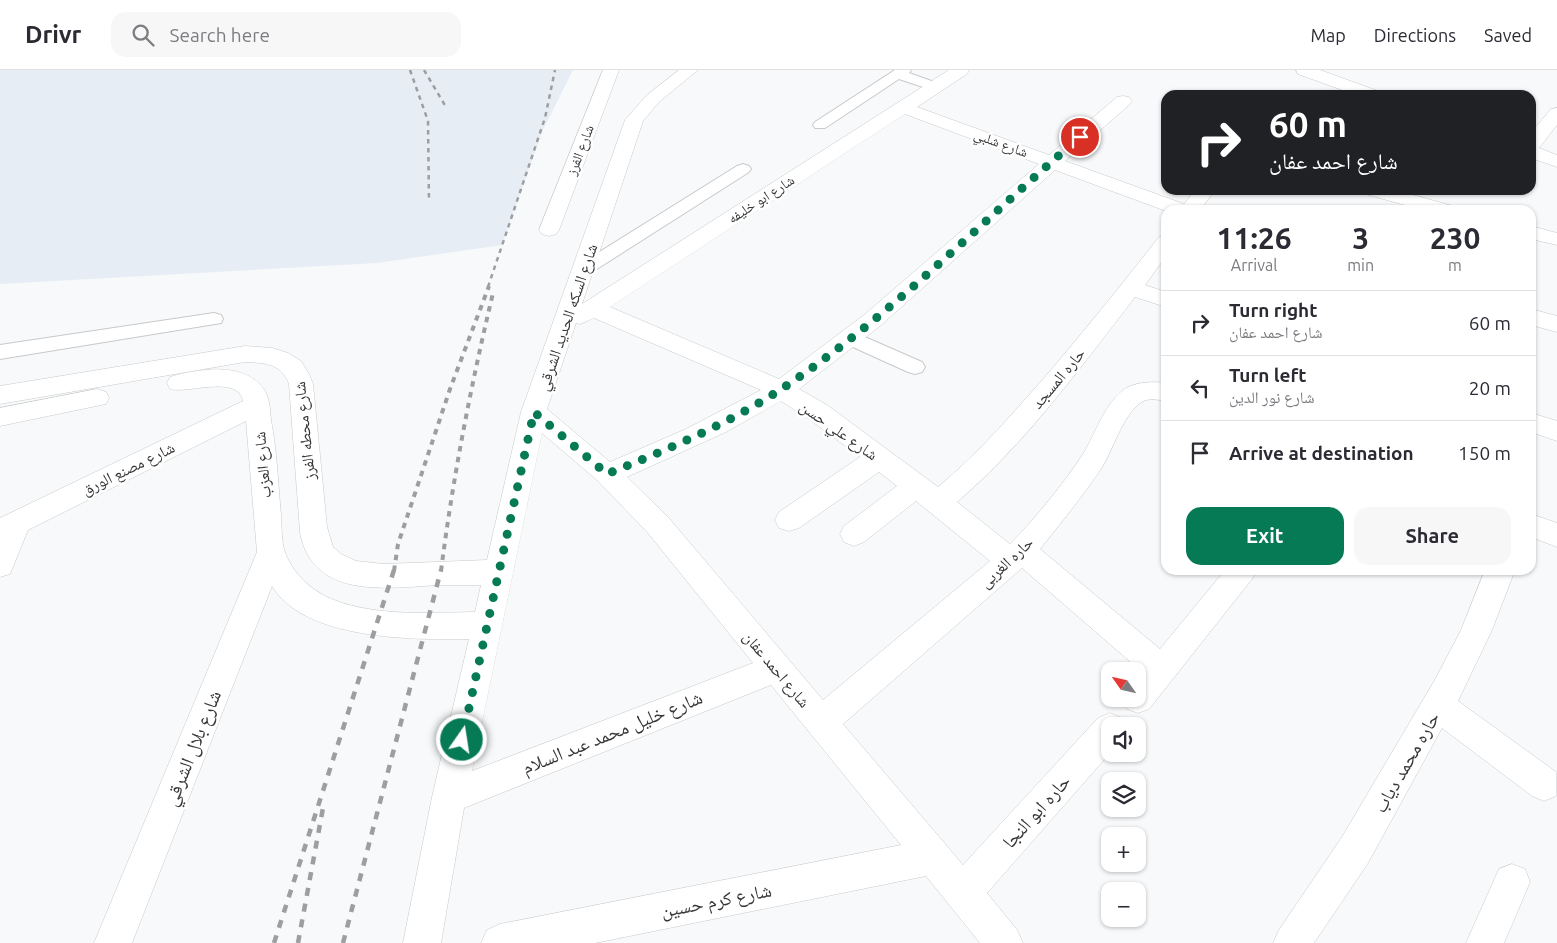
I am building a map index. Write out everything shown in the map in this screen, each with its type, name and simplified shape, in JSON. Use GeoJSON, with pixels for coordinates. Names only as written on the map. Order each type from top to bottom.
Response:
{"type":"FeatureCollection","features":[{"type":"Feature","properties":{"kind":"street","name":"شارع الفرز"},"geometry":{"type":"LineString","coordinates":[[549,230],[611,70]]}},
{"type":"Feature","properties":{"kind":"street","name":"شارع السكه الحديد الشرقي"},"geometry":{"type":"LineString","coordinates":[[422,943],[449,797],[534,412],[634,120],[657,93],[690,70]]}},
{"type":"Feature","properties":{"kind":"street","name":"شارع ابو خليفه"},"geometry":{"type":"LineString","coordinates":[[562,328],[961,70]]}},
{"type":"Feature","properties":{"kind":"street"},"geometry":{"type":"LineString","coordinates":[[1304,70],[1327,73],[1348,90]]}},
{"type":"Feature","properties":{"kind":"street"},"geometry":{"type":"LineString","coordinates":[[607,474],[700,434],[742,413],[780,390],[851,338],[901,296],[1123,100]]}},
{"type":"Feature","properties":{"kind":"street","name":"شارع شلبي"},"geometry":{"type":"LineString","coordinates":[[904,108],[1168,205]]}},
{"type":"Feature","properties":{"kind":"street"},"geometry":{"type":"LineString","coordinates":[[1536,140],[1557,113]]}},
{"type":"Feature","properties":{"kind":"street"},"geometry":{"type":"LineString","coordinates":[[1536,154],[1557,161]]}},
{"type":"Feature","properties":{"kind":"street"},"geometry":{"type":"LineString","coordinates":[[1194,205],[1202,195]]}},
{"type":"Feature","properties":{"kind":"street"},"geometry":{"type":"LineString","coordinates":[[1390,195],[1428,205]]}},
{"type":"Feature","properties":{"kind":"street"},"geometry":{"type":"LineString","coordinates":[[1536,233],[1557,239]]}},
{"type":"Feature","properties":{"kind":"street","name":"حاره المسجد"},"geometry":{"type":"LineString","coordinates":[[938,502],[965,481],[997,448],[1132,288],[1161,249]]}},
{"type":"Feature","properties":{"kind":"street"},"geometry":{"type":"LineString","coordinates":[[1132,288],[1161,298]]}},
{"type":"Feature","properties":{"kind":"street","name":"شارع علي حسن"},"geometry":{"type":"LineString","coordinates":[[592,308],[658,338],[756,377],[818,412],[916,486],[1016,556],[1162,670]]}},
{"type":"Feature","properties":{"kind":"street"},"geometry":{"type":"LineString","coordinates":[[1536,318],[1557,324]]}},
{"type":"Feature","properties":{"kind":"street","name":"شارع محطه الفرز"},"geometry":{"type":"LineString","coordinates":[[0,395],[245,354],[267,354],[284,360],[297,370],[301,384],[313,526],[315,540],[320,553],[331,562],[350,572],[362,574],[498,572]]}},
{"type":"Feature","properties":{"kind":"street","name":"شارع العزب"},"geometry":{"type":"LineString","coordinates":[[0,417],[206,379],[237,379],[248,386],[254,394],[257,405],[271,552],[281,579],[298,596],[335,615],[400,625],[487,625]]}},
{"type":"Feature","properties":{"kind":"street","name":"حاره الغربى"},"geometry":{"type":"LineString","coordinates":[[821,722],[1016,556],[1072,490],[1092,460],[1119,410],[1132,396],[1152,390],[1161,391]]}},
{"type":"Feature","properties":{"kind":"street","name":"شارع مصنع الورق"},"geometry":{"type":"LineString","coordinates":[[9,527],[257,405]]}},
{"type":"Feature","properties":{"kind":"street","name":"شارع احمد عفان"},"geometry":{"type":"LineString","coordinates":[[534,412],[607,474],[658,525],[1004,943]]}},
{"type":"Feature","properties":{"kind":"street"},"geometry":{"type":"LineString","coordinates":[[1536,424],[1557,431]]}},
{"type":"Feature","properties":{"kind":"street"},"geometry":{"type":"LineString","coordinates":[[789,520],[879,458]]}},
{"type":"Feature","properties":{"kind":"street"},"geometry":{"type":"LineString","coordinates":[[854,534],[916,486]]}},
{"type":"Feature","properties":{"kind":"street"},"geometry":{"type":"LineString","coordinates":[[0,565],[9,527]]}},
{"type":"Feature","properties":{"kind":"street"},"geometry":{"type":"LineString","coordinates":[[1536,527],[1557,535]]}},
{"type":"Feature","properties":{"kind":"street","name":"شارع بلال الشرقي"},"geometry":{"type":"LineString","coordinates":[[112,943],[271,552]]}},
{"type":"Feature","properties":{"kind":"street","name":"حاره ابو النجا"},"geometry":{"type":"LineString","coordinates":[[1146,688],[1238,575]]}},
{"type":"Feature","properties":{"kind":"street","name":"حاره محمد دياب"},"geometry":{"type":"LineString","coordinates":[[1292,943],[1355,850],[1426,725],[1439,706],[1487,606],[1498,575]]}},
{"type":"Feature","properties":{"kind":"street","name":"شارع خليل محمد عبد السلام"},"geometry":{"type":"LineString","coordinates":[[449,797],[776,668]]}},
{"type":"Feature","properties":{"kind":"street"},"geometry":{"type":"LineString","coordinates":[[1439,706],[1544,784]]}},
{"type":"Feature","properties":{"kind":"street","name":"حاره ابو النجا"},"geometry":{"type":"LineString","coordinates":[[962,893],[1101,739]]}},
{"type":"Feature","properties":{"kind":"street","name":"شارع كرم حسين"},"geometry":{"type":"LineString","coordinates":[[500,943],[932,857]]}},
{"type":"Feature","properties":{"kind":"street"},"geometry":{"type":"LineString","coordinates":[[1485,943],[1512,882]]}},
{"type":"Feature","properties":{"kind":"lane"},"geometry":{"type":"LineString","coordinates":[[820,124],[901,72],[935,88]]}},
{"type":"Feature","properties":{"kind":"lane"},"geometry":{"type":"LineString","coordinates":[[583,270],[743,169]]}},
{"type":"Feature","properties":{"kind":"lane"},"geometry":{"type":"LineString","coordinates":[[0,352],[214,319]]}},
{"type":"Feature","properties":{"kind":"lane"},"geometry":{"type":"LineString","coordinates":[[851,338],[915,367]]}},
{"type":"Feature","properties":{"kind":"shaded area"},"geometry":{"type":"Polygon","coordinates":[[[0,70],[573,70],[542,132],[502,245],[377,263],[0,284],[0,70]]]}},
{"type":"Feature","properties":{"kind":"railway"},"geometry":{"type":"LineString","coordinates":[[410,70],[428,121],[429,202]]}},
{"type":"Feature","properties":{"kind":"railway"},"geometry":{"type":"LineString","coordinates":[[424,70],[446,107]]}},
{"type":"Feature","properties":{"kind":"railway"},"geometry":{"type":"LineString","coordinates":[[488,287],[545,118],[555,70]]}},
{"type":"Feature","properties":{"kind":"railway"},"geometry":{"type":"LineString","coordinates":[[394,571],[398,544],[450,389],[489,286]]}},
{"type":"Feature","properties":{"kind":"railway"},"geometry":{"type":"LineString","coordinates":[[441,571],[463,431],[493,293]]}},
{"type":"Feature","properties":{"kind":"railway"},"geometry":{"type":"LineString","coordinates":[[274,943],[394,570]]}},
{"type":"Feature","properties":{"kind":"railway"},"geometry":{"type":"LineString","coordinates":[[343,943],[441,570]]}},
{"type":"Feature","properties":{"kind":"railway"},"geometry":{"type":"LineString","coordinates":[[298,943],[323,808]]}},
{"type":"Feature","properties":{"kind":"route"},"geometry":{"type":"LineString","coordinates":[[462,740],[534,412],[607,474],[654,455],[742,413],[780,390],[851,338],[1080,137]]}}]}
